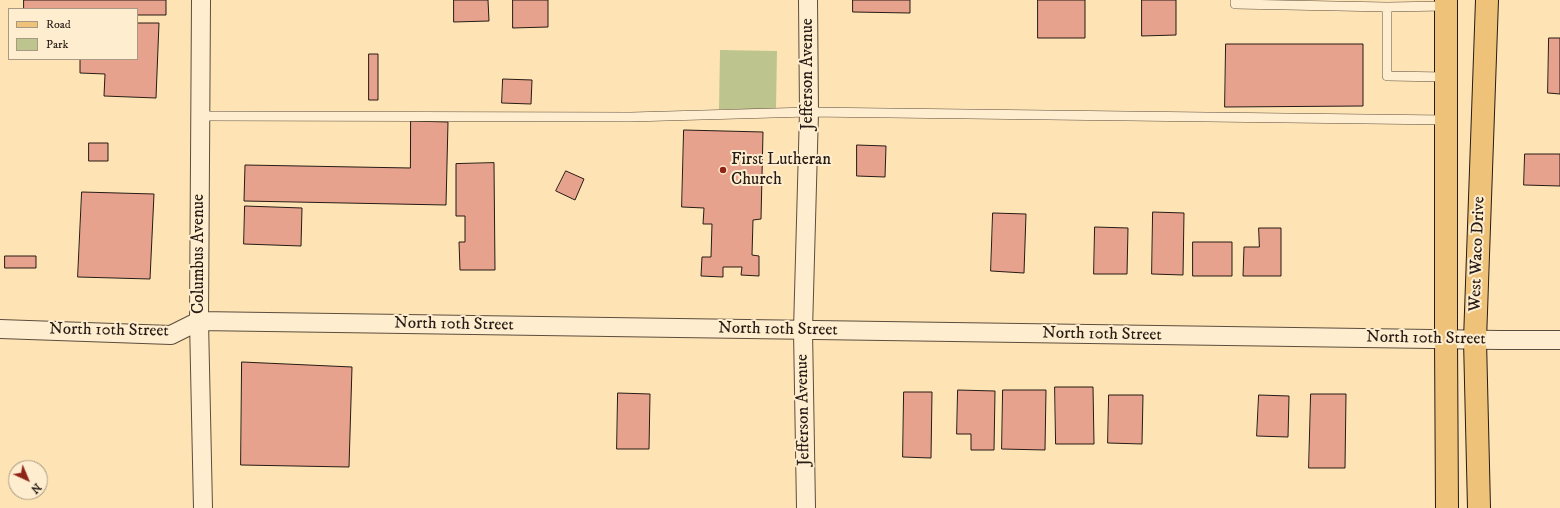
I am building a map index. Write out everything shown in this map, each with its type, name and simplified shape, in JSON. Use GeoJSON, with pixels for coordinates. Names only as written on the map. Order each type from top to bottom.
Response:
{"type":"FeatureCollection","features":[{"type":"Feature","properties":{"kind":"main road","name":"West Waco Drive"},"geometry":{"type":"LineString","coordinates":[[1479,508],[1475,340],[1487,0]]}},
{"type":"Feature","properties":{"kind":"main road","name":"West Waco Drive"},"geometry":{"type":"LineString","coordinates":[[1446,3],[1447,508]]}},
{"type":"Feature","properties":{"kind":"street","name":"Columbus Avenue"},"geometry":{"type":"LineString","coordinates":[[201,0],[199,321],[203,508]]}},
{"type":"Feature","properties":{"kind":"street","name":"Jefferson Avenue"},"geometry":{"type":"LineString","coordinates":[[806,508],[803,330],[808,112],[808,0]]}},
{"type":"Feature","properties":{"kind":"street","name":"North 10th Street"},"geometry":{"type":"LineString","coordinates":[[0,329],[171,335],[199,321],[1446,340],[1560,340]]}},
{"type":"Feature","properties":{"kind":"lane"},"geometry":{"type":"LineString","coordinates":[[1235,0],[1235,4],[1321,2],[1387,7],[1446,3]]}},
{"type":"Feature","properties":{"kind":"lane"},"geometry":{"type":"LineString","coordinates":[[1387,7],[1387,76],[1446,77]]}},
{"type":"Feature","properties":{"kind":"lane"},"geometry":{"type":"LineString","coordinates":[[200,116],[631,118],[808,112],[1446,120]]}},
{"type":"Feature","properties":{"kind":"green space"},"geometry":{"type":"Polygon","coordinates":[[[720,50],[777,51],[776,109],[719,109],[720,50]]]}},
{"type":"Feature","properties":{"kind":"building"},"geometry":{"type":"Polygon","coordinates":[[[24,0],[166,0],[166,15],[138,15],[138,8],[24,8],[24,0]]]}},
{"type":"Feature","properties":{"kind":"building"},"geometry":{"type":"Polygon","coordinates":[[[454,0],[488,0],[489,21],[454,22],[454,0]]]}},
{"type":"Feature","properties":{"kind":"building"},"geometry":{"type":"Polygon","coordinates":[[[513,0],[548,0],[548,27],[513,28],[513,0]]]}},
{"type":"Feature","properties":{"kind":"building"},"geometry":{"type":"Polygon","coordinates":[[[853,0],[910,0],[910,13],[853,12],[853,0]]]}},
{"type":"Feature","properties":{"kind":"building"},"geometry":{"type":"Polygon","coordinates":[[[1038,0],[1085,0],[1085,38],[1038,38],[1038,0]]]}},
{"type":"Feature","properties":{"kind":"building"},"geometry":{"type":"Polygon","coordinates":[[[1142,0],[1176,0],[1176,35],[1142,36],[1142,0]]]}},
{"type":"Feature","properties":{"kind":"building"},"geometry":{"type":"Polygon","coordinates":[[[138,23],[159,23],[156,98],[104,96],[105,74],[80,73],[80,60],[138,60],[138,23]]]}},
{"type":"Feature","properties":{"kind":"building"},"geometry":{"type":"Polygon","coordinates":[[[1549,38],[1560,38],[1560,94],[1548,93],[1549,38]]]}},
{"type":"Feature","properties":{"kind":"building"},"geometry":{"type":"Polygon","coordinates":[[[1226,44],[1363,44],[1363,106],[1225,107],[1226,44]]]}},
{"type":"Feature","properties":{"kind":"building"},"geometry":{"type":"Polygon","coordinates":[[[369,54],[378,54],[378,100],[369,100],[369,54]]]}},
{"type":"Feature","properties":{"kind":"building"},"geometry":{"type":"Polygon","coordinates":[[[503,79],[532,80],[531,104],[502,103],[503,79]]]}},
{"type":"Feature","properties":{"kind":"building"},"geometry":{"type":"Polygon","coordinates":[[[411,121],[448,122],[446,205],[244,201],[245,165],[410,168],[411,121]]]}},
{"type":"Feature","properties":{"kind":"building","name":"First Lutheran Church"},"geometry":{"type":"Polygon","coordinates":[[[684,130],[763,132],[761,219],[753,220],[752,255],[759,256],[759,276],[741,275],[742,267],[723,267],[723,277],[701,276],[702,257],[711,257],[712,224],[703,224],[704,208],[682,207],[684,130]]]}},
{"type":"Feature","properties":{"kind":"building"},"geometry":{"type":"Polygon","coordinates":[[[89,143],[108,143],[108,161],[89,161],[89,143]]]}},
{"type":"Feature","properties":{"kind":"building"},"geometry":{"type":"Polygon","coordinates":[[[857,145],[886,146],[885,177],[857,176],[857,145]]]}},
{"type":"Feature","properties":{"kind":"building"},"geometry":{"type":"Polygon","coordinates":[[[1525,154],[1560,154],[1560,186],[1524,185],[1525,154]]]}},
{"type":"Feature","properties":{"kind":"building"},"geometry":{"type":"Polygon","coordinates":[[[494,163],[495,270],[460,270],[459,242],[465,242],[465,216],[456,216],[456,164],[494,163]]]}},
{"type":"Feature","properties":{"kind":"building"},"geometry":{"type":"Polygon","coordinates":[[[566,171],[584,179],[575,200],[556,191],[566,171]]]}},
{"type":"Feature","properties":{"kind":"building"},"geometry":{"type":"Polygon","coordinates":[[[82,192],[154,194],[150,279],[78,277],[82,192]]]}},
{"type":"Feature","properties":{"kind":"building"},"geometry":{"type":"Polygon","coordinates":[[[245,206],[302,208],[301,246],[244,244],[245,206]]]}},
{"type":"Feature","properties":{"kind":"building"},"geometry":{"type":"Polygon","coordinates":[[[1153,212],[1184,213],[1183,275],[1152,274],[1153,212]]]}},
{"type":"Feature","properties":{"kind":"building"},"geometry":{"type":"Polygon","coordinates":[[[993,213],[1026,214],[1024,273],[991,271],[993,213]]]}},
{"type":"Feature","properties":{"kind":"building"},"geometry":{"type":"Polygon","coordinates":[[[1095,227],[1128,228],[1127,274],[1094,274],[1095,227]]]}},
{"type":"Feature","properties":{"kind":"building"},"geometry":{"type":"Polygon","coordinates":[[[1259,228],[1281,228],[1281,276],[1243,276],[1244,247],[1259,247],[1259,228]]]}},
{"type":"Feature","properties":{"kind":"building"},"geometry":{"type":"Polygon","coordinates":[[[1193,242],[1232,242],[1232,276],[1193,276],[1193,242]]]}},
{"type":"Feature","properties":{"kind":"building"},"geometry":{"type":"Polygon","coordinates":[[[5,256],[36,256],[36,268],[5,268],[5,256]]]}},
{"type":"Feature","properties":{"kind":"building"},"geometry":{"type":"Polygon","coordinates":[[[242,362],[352,367],[349,467],[241,465],[242,362]]]}},
{"type":"Feature","properties":{"kind":"building"},"geometry":{"type":"Polygon","coordinates":[[[1055,387],[1093,387],[1094,444],[1056,444],[1055,387]]]}},
{"type":"Feature","properties":{"kind":"building"},"geometry":{"type":"Polygon","coordinates":[[[958,390],[995,391],[994,450],[971,450],[971,434],[957,434],[958,390]]]}},
{"type":"Feature","properties":{"kind":"building"},"geometry":{"type":"Polygon","coordinates":[[[1003,390],[1046,390],[1045,450],[1002,449],[1003,390]]]}},
{"type":"Feature","properties":{"kind":"building"},"geometry":{"type":"Polygon","coordinates":[[[904,392],[932,392],[931,458],[903,457],[904,392]]]}},
{"type":"Feature","properties":{"kind":"building"},"geometry":{"type":"Polygon","coordinates":[[[618,393],[650,394],[649,449],[617,449],[618,393]]]}},
{"type":"Feature","properties":{"kind":"building"},"geometry":{"type":"Polygon","coordinates":[[[1311,394],[1346,394],[1345,468],[1309,468],[1311,394]]]}},
{"type":"Feature","properties":{"kind":"building"},"geometry":{"type":"Polygon","coordinates":[[[1109,395],[1143,395],[1142,444],[1108,443],[1109,395]]]}},
{"type":"Feature","properties":{"kind":"building"},"geometry":{"type":"Polygon","coordinates":[[[1259,395],[1289,396],[1288,437],[1257,436],[1259,395]]]}},
{"type":"Feature","properties":{"kind":"place","name":"First Lutheran Church"},"geometry":{"type":"Point","coordinates":[723,170]}}]}
